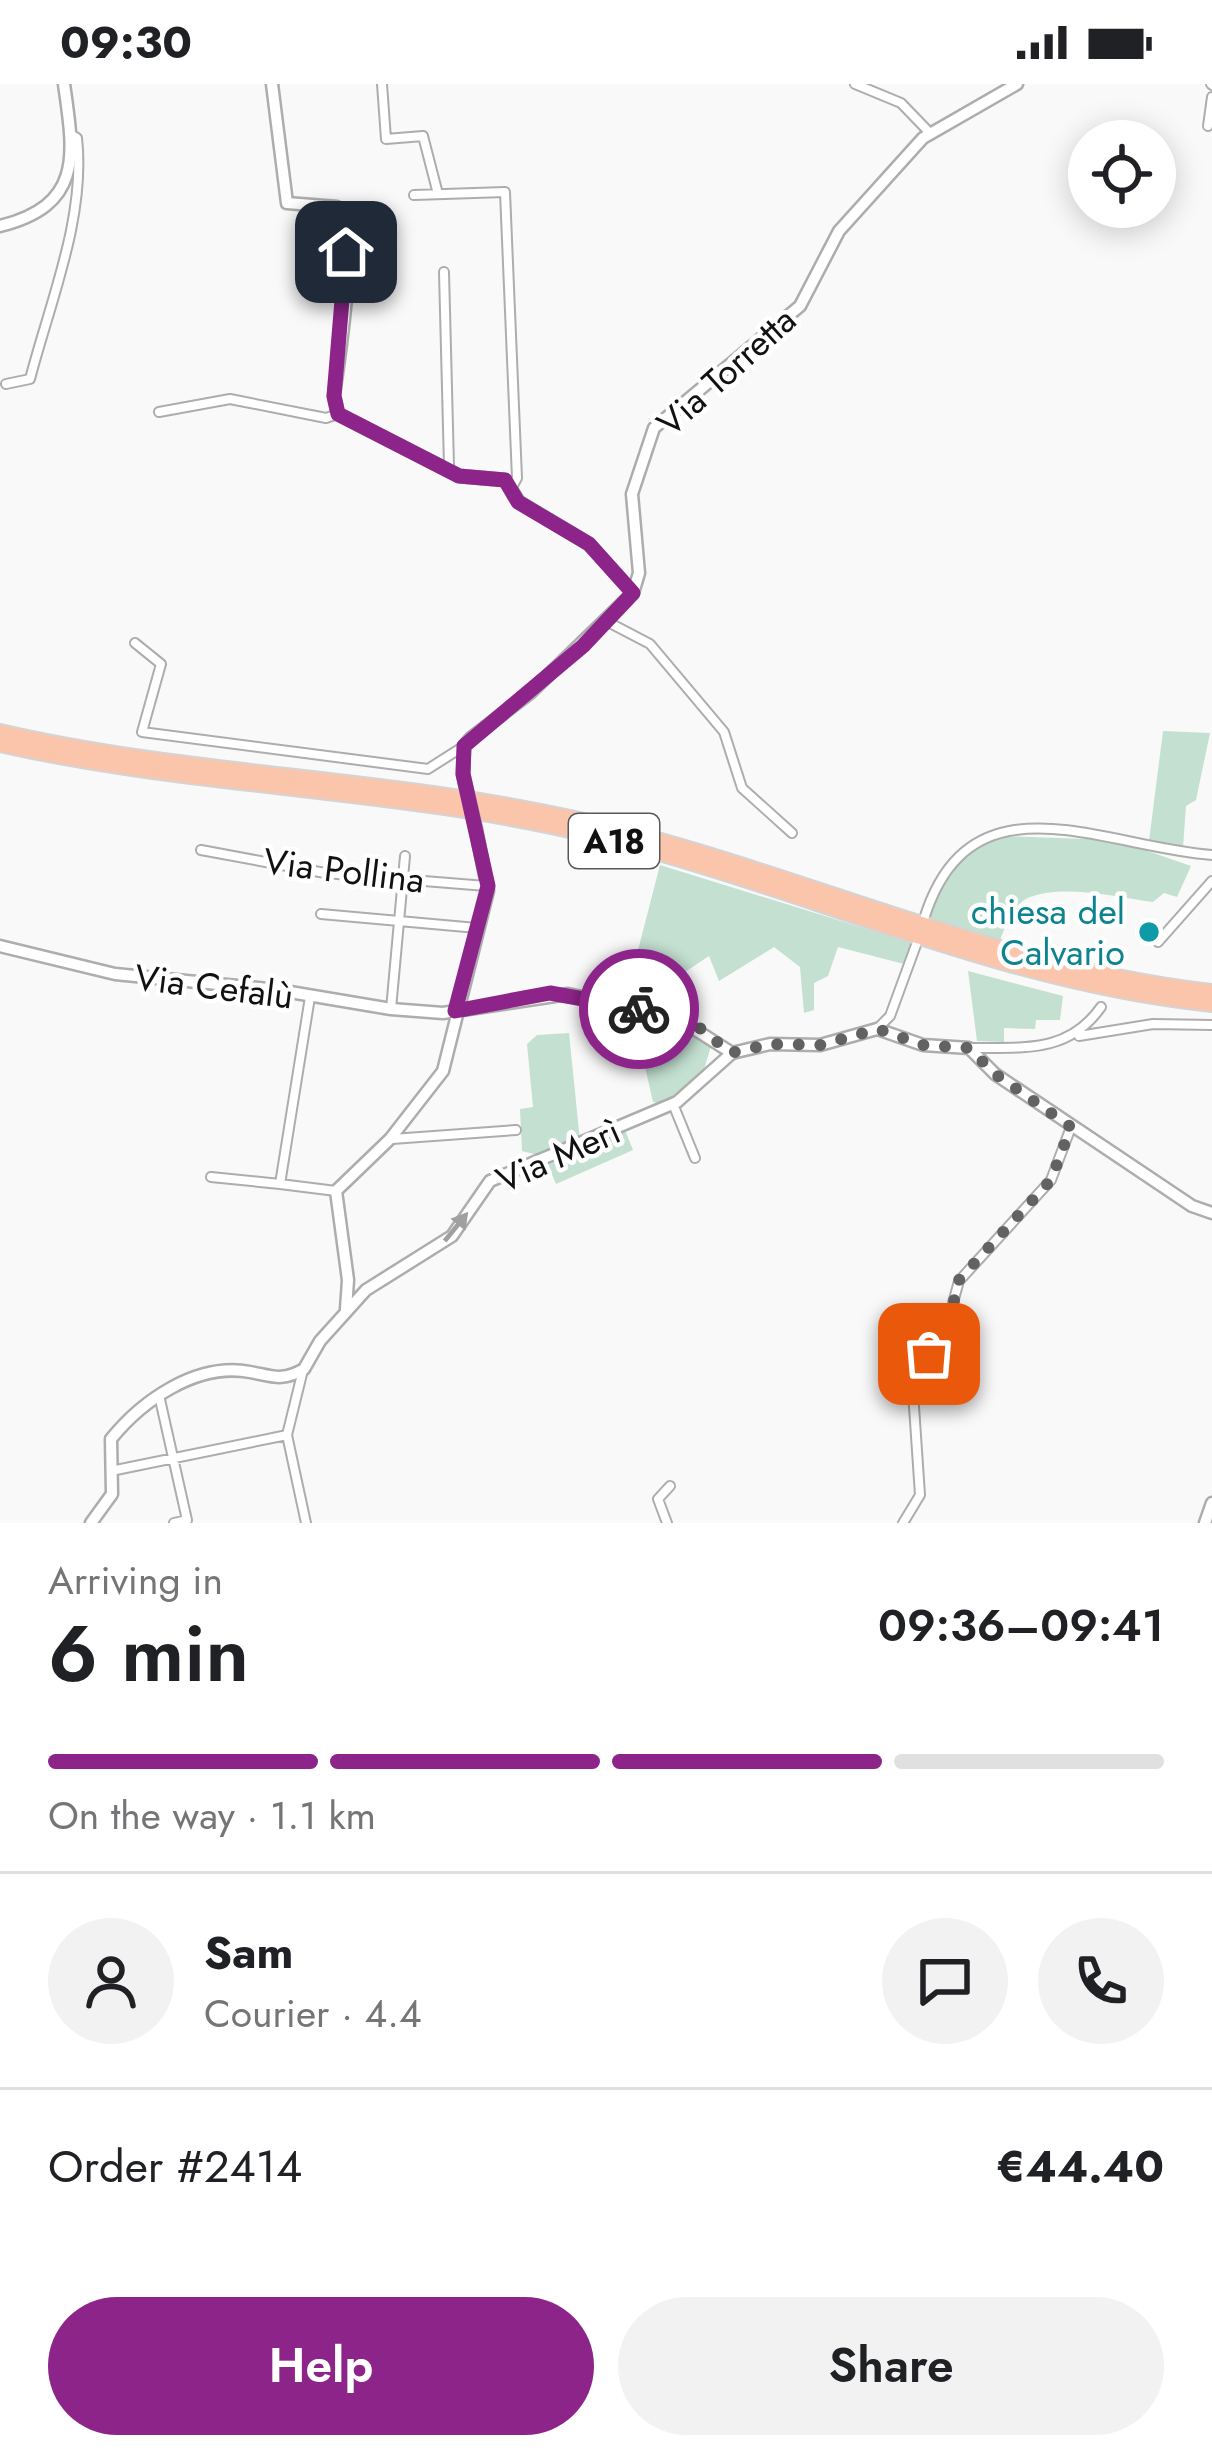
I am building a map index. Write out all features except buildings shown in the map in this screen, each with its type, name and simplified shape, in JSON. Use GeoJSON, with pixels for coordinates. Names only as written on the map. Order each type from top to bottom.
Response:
{"type":"FeatureCollection","features":[{"type":"Feature","properties":{"kind":"highway","name":"A18"},"geometry":{"type":"LineString","coordinates":[[0,732],[87,749],[534,810],[676,846],[1014,956],[1212,992]]}},
{"type":"Feature","properties":{"kind":"highway","name":"A18"},"geometry":{"type":"LineString","coordinates":[[0,744],[104,764],[532,822],[654,851],[1012,968],[1100,988],[1212,1004]]}},
{"type":"Feature","properties":{"kind":"street"},"geometry":{"type":"LineString","coordinates":[[6,384],[30,379],[74,212],[79,160],[64,84]]}},
{"type":"Feature","properties":{"kind":"street"},"geometry":{"type":"LineString","coordinates":[[272,84],[287,203],[337,207],[343,218],[346,252],[334,396],[338,414]]}},
{"type":"Feature","properties":{"kind":"street"},"geometry":{"type":"LineString","coordinates":[[382,84],[386,139],[423,136],[438,194]]}},
{"type":"Feature","properties":{"kind":"street"},"geometry":{"type":"LineString","coordinates":[[855,84],[901,103],[929,132]]}},
{"type":"Feature","properties":{"kind":"street","name":"Via Torretta"},"geometry":{"type":"LineString","coordinates":[[633,593],[639,573],[632,494],[654,428],[800,306],[839,231],[929,132],[1017,84]]}},
{"type":"Feature","properties":{"kind":"street"},"geometry":{"type":"LineString","coordinates":[[1208,126],[1212,98]]}},
{"type":"Feature","properties":{"kind":"street"},"geometry":{"type":"LineString","coordinates":[[0,226],[29,218],[54,198],[70,172],[71,134]]}},
{"type":"Feature","properties":{"kind":"street"},"geometry":{"type":"LineString","coordinates":[[415,195],[505,192],[517,478],[512,488]]}},
{"type":"Feature","properties":{"kind":"street"},"geometry":{"type":"LineString","coordinates":[[444,272],[449,466]]}},
{"type":"Feature","properties":{"kind":"street"},"geometry":{"type":"LineString","coordinates":[[135,644],[160,664],[142,731],[428,769],[464,746],[633,593],[589,544],[518,502],[505,480],[459,476],[449,466],[402,450],[338,414],[326,418],[230,399],[159,412]]}},
{"type":"Feature","properties":{"kind":"street"},"geometry":{"type":"LineString","coordinates":[[606,622],[650,644],[724,732],[742,788],[792,833]]}},
{"type":"Feature","properties":{"kind":"street"},"geometry":{"type":"LineString","coordinates":[[336,1191],[391,1139],[443,1071],[488,886],[463,774],[464,746]]}},
{"type":"Feature","properties":{"kind":"street"},"geometry":{"type":"LineString","coordinates":[[924,920],[940,876],[954,856],[998,834],[1082,832],[1212,855]]}},
{"type":"Feature","properties":{"kind":"street","name":"Via Pollina"},"geometry":{"type":"LineString","coordinates":[[201,850],[325,873],[488,886]]}},
{"type":"Feature","properties":{"kind":"street"},"geometry":{"type":"LineString","coordinates":[[392,1010],[405,856]]}},
{"type":"Feature","properties":{"kind":"street"},"geometry":{"type":"LineString","coordinates":[[1158,942],[1212,881]]}},
{"type":"Feature","properties":{"kind":"street"},"geometry":{"type":"LineString","coordinates":[[321,914],[477,928]]}},
{"type":"Feature","properties":{"kind":"street"},"geometry":{"type":"LineString","coordinates":[[878,1029],[890,1016],[916,945]]}},
{"type":"Feature","properties":{"kind":"street","name":"Via Cefalù"},"geometry":{"type":"LineString","coordinates":[[0,946],[116,974],[392,1010],[455,1011],[568,994],[677,1018],[696,1025],[722,1048]]}},
{"type":"Feature","properties":{"kind":"street"},"geometry":{"type":"LineString","coordinates":[[280,1184],[310,998]]}},
{"type":"Feature","properties":{"kind":"street"},"geometry":{"type":"LineString","coordinates":[[1078,1036],[1101,1007]]}},
{"type":"Feature","properties":{"kind":"street"},"geometry":{"type":"LineString","coordinates":[[890,1016],[892,1033]]}},
{"type":"Feature","properties":{"kind":"street"},"geometry":{"type":"LineString","coordinates":[[705,1077],[722,1048],[820,1045],[878,1029],[923,1045],[969,1048],[1025,1047],[1153,1024],[1212,1025]]}},
{"type":"Feature","properties":{"kind":"street","name":"Via Merì"},"geometry":{"type":"LineString","coordinates":[[304,1369],[366,1291],[452,1236],[490,1181],[673,1104],[705,1077],[722,1048]]}},
{"type":"Feature","properties":{"kind":"street"},"geometry":{"type":"LineString","coordinates":[[969,1048],[995,1074],[1071,1127],[1192,1206],[1212,1214]]}},
{"type":"Feature","properties":{"kind":"street"},"geometry":{"type":"LineString","coordinates":[[673,1104],[695,1158]]}},
{"type":"Feature","properties":{"kind":"street"},"geometry":{"type":"LineString","coordinates":[[903,1523],[920,1495],[912,1377],[946,1328],[958,1281],[1051,1180],[1071,1127]]}},
{"type":"Feature","properties":{"kind":"street"},"geometry":{"type":"LineString","coordinates":[[391,1139],[516,1130]]}},
{"type":"Feature","properties":{"kind":"street"},"geometry":{"type":"LineString","coordinates":[[211,1177],[336,1191]]}},
{"type":"Feature","properties":{"kind":"street"},"geometry":{"type":"LineString","coordinates":[[336,1191],[348,1280],[344,1316]]}},
{"type":"Feature","properties":{"kind":"street"},"geometry":{"type":"LineString","coordinates":[[348,1280],[352,1288],[366,1291]]}},
{"type":"Feature","properties":{"kind":"street"},"geometry":{"type":"LineString","coordinates":[[91,1523],[112,1494],[111,1439],[159,1393],[235,1372],[272,1379],[304,1369]]}},
{"type":"Feature","properties":{"kind":"street"},"geometry":{"type":"LineString","coordinates":[[304,1369],[288,1415],[287,1435],[305,1523]]}},
{"type":"Feature","properties":{"kind":"street"},"geometry":{"type":"LineString","coordinates":[[159,1393],[187,1520],[174,1523]]}},
{"type":"Feature","properties":{"kind":"street"},"geometry":{"type":"LineString","coordinates":[[110,1472],[287,1435]]}},
{"type":"Feature","properties":{"kind":"street"},"geometry":{"type":"LineString","coordinates":[[668,1523],[658,1499],[670,1486]]}},
{"type":"Feature","properties":{"kind":"street"},"geometry":{"type":"LineString","coordinates":[[1204,1523],[1212,1503]]}},
{"type":"Feature","properties":{"kind":"green space"},"geometry":{"type":"Polygon","coordinates":[[[1163,731],[1210,733],[1196,800],[1186,806],[1183,847],[1149,841],[1163,731]]]}},
{"type":"Feature","properties":{"kind":"green space"},"geometry":{"type":"Polygon","coordinates":[[[1002,836],[1116,840],[1191,866],[1177,897],[1164,893],[1153,902],[1075,892],[1030,897],[1014,910],[999,942],[928,919],[954,867],[1002,836]]]}},
{"type":"Feature","properties":{"kind":"green space"},"geometry":{"type":"Polygon","coordinates":[[[660,865],[912,943],[904,964],[838,947],[828,976],[814,983],[814,1010],[804,1013],[800,967],[774,947],[719,981],[709,956],[676,978],[637,954],[660,865]]]}},
{"type":"Feature","properties":{"kind":"green space"},"geometry":{"type":"Polygon","coordinates":[[[968,971],[1063,996],[1060,1020],[1036,1020],[1035,1029],[1004,1028],[1004,1042],[977,1041],[968,971]]]}},
{"type":"Feature","properties":{"kind":"green space"},"geometry":{"type":"Polygon","coordinates":[[[632,1010],[669,1018],[711,1046],[702,1076],[664,1104],[653,1102],[632,1010]]]}},
{"type":"Feature","properties":{"kind":"green space"},"geometry":{"type":"Polygon","coordinates":[[[569,1033],[580,1141],[542,1156],[522,1151],[520,1109],[533,1107],[527,1044],[537,1035],[569,1033]]]}},
{"type":"Feature","properties":{"kind":"green space"},"geometry":{"type":"Polygon","coordinates":[[[625,1130],[633,1150],[556,1184],[548,1165],[625,1130]]]}},
{"type":"Feature","properties":{"kind":"way so far"},"geometry":{"type":"LineString","coordinates":[[639,1009],[696,1025],[720,1049],[731,1053],[770,1044],[820,1045],[867,1029],[923,1045],[969,1048],[995,1074],[1071,1127],[1051,1180],[958,1281],[951,1316],[929,1354]]}},
{"type":"Feature","properties":{"kind":"place","name":"chiesa del Calvario"},"geometry":{"type":"Point","coordinates":[1149,932]}},
{"type":"Feature","properties":{"kind":"route"},"geometry":{"type":"LineString","coordinates":[[346,252],[334,396],[338,414],[402,450],[449,466],[459,476],[505,480],[518,502],[589,544],[633,593],[583,646],[464,746],[463,774],[488,891],[455,1011],[550,993],[639,1009]]}}]}
